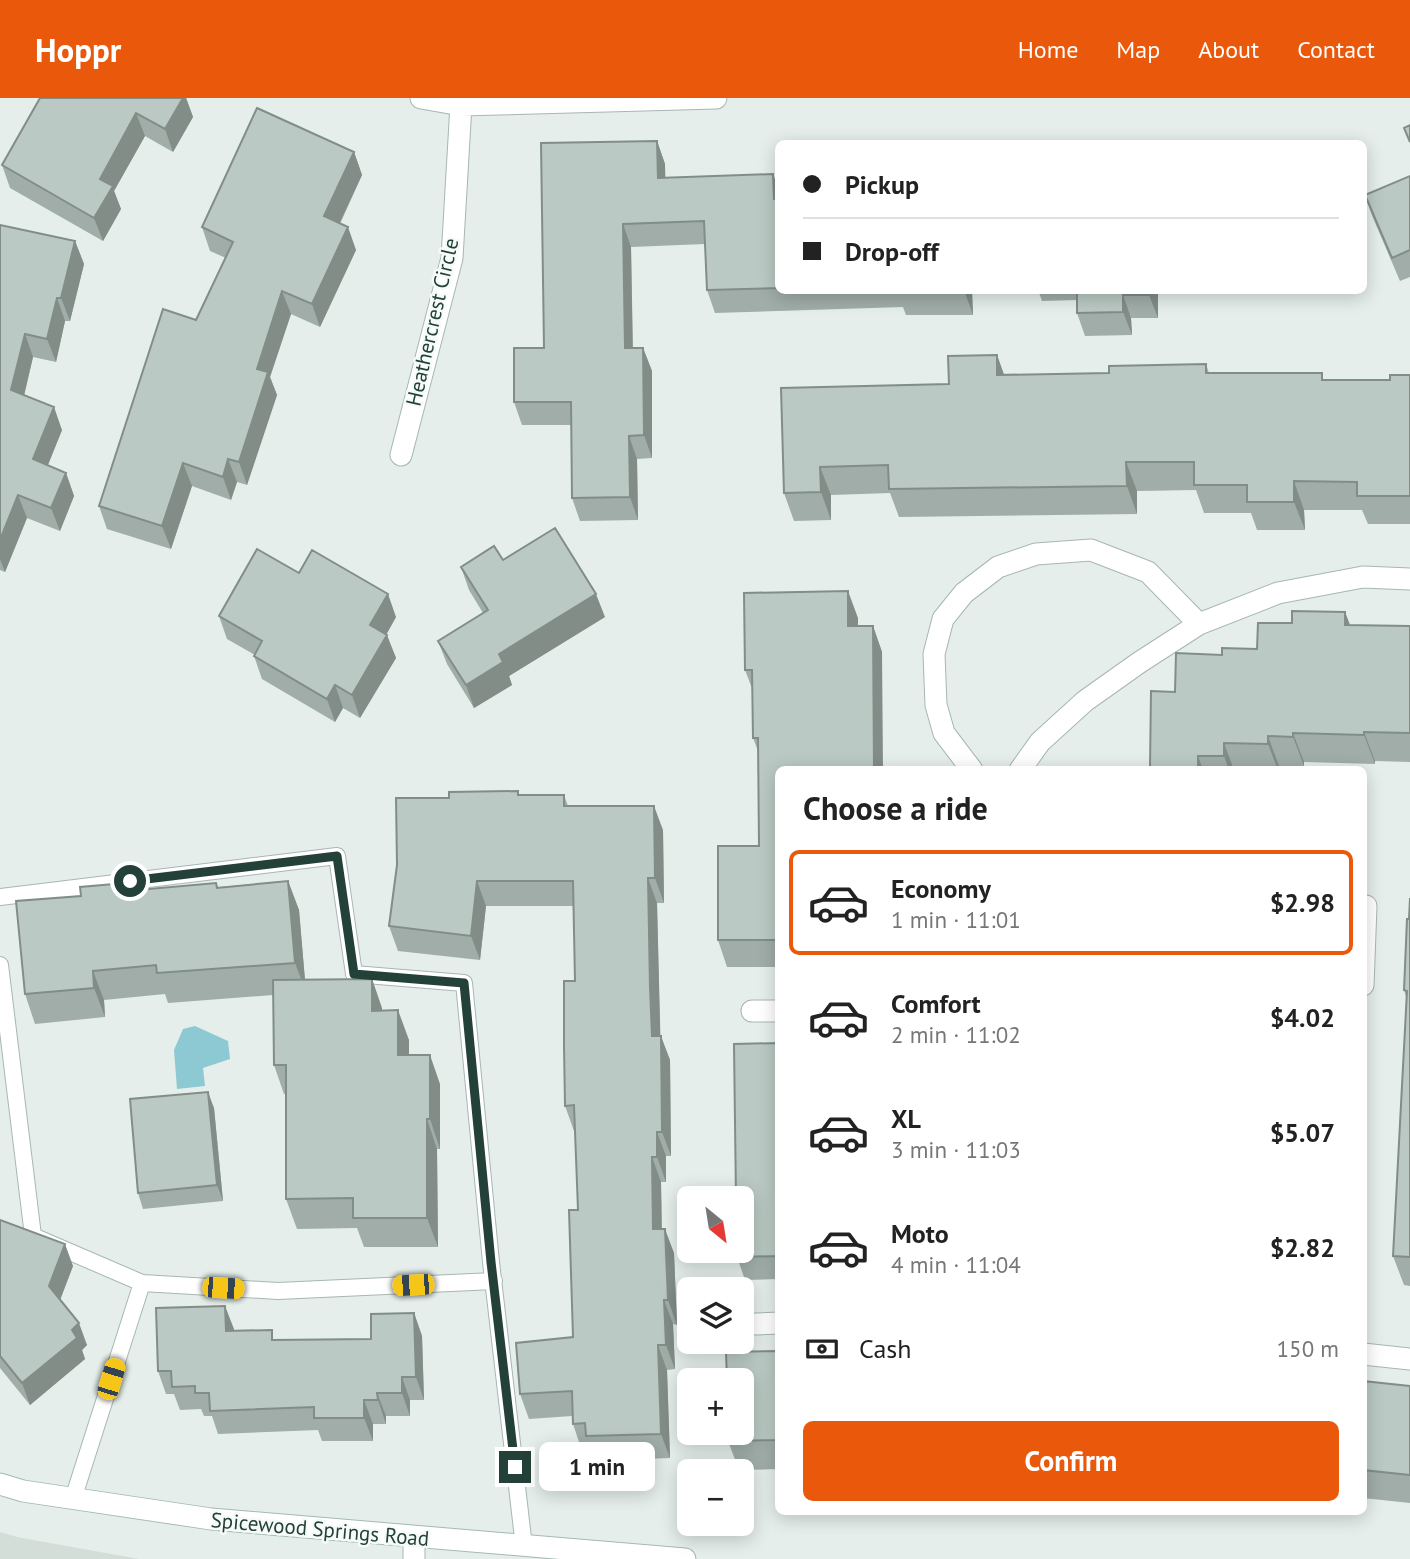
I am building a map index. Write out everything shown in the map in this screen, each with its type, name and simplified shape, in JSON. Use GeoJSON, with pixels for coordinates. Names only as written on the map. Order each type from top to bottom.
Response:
{"type":"FeatureCollection","features":[{"type":"Feature","properties":{"kind":"street"},"geometry":{"type":"LineString","coordinates":[[421,98],[461,105],[716,98]]}},
{"type":"Feature","properties":{"kind":"street","name":"Heathercrest Circle"},"geometry":{"type":"LineString","coordinates":[[401,455],[452,258],[461,105]]}},
{"type":"Feature","properties":{"kind":"street"},"geometry":{"type":"LineString","coordinates":[[969,766],[944,733],[936,705],[934,654],[943,619],[964,593],[998,567],[1036,554],[1091,550],[1148,572],[1199,624]]}},
{"type":"Feature","properties":{"kind":"street"},"geometry":{"type":"LineString","coordinates":[[1023,766],[1040,742],[1085,701],[1199,624],[1278,593],[1363,577],[1410,579]]}},
{"type":"Feature","properties":{"kind":"street"},"geometry":{"type":"LineString","coordinates":[[752,1011],[775,1011]]}},
{"type":"Feature","properties":{"kind":"street"},"geometry":{"type":"LineString","coordinates":[[756,1324],[775,1323]]}},
{"type":"Feature","properties":{"kind":"street"},"geometry":{"type":"LineString","coordinates":[[1367,1354],[1410,1359]]}},
{"type":"Feature","properties":{"kind":"street","name":"Spicewood Springs Road"},"geometry":{"type":"LineString","coordinates":[[0,1484],[23,1491],[211,1519],[685,1559]]}},
{"type":"Feature","properties":{"kind":"street"},"geometry":{"type":"LineString","coordinates":[[414,1537],[414,1559]]}},
{"type":"Feature","properties":{"kind":"lane"},"geometry":{"type":"LineString","coordinates":[[0,897],[337,856],[354,974],[464,983],[524,1547]]}},
{"type":"Feature","properties":{"kind":"lane"},"geometry":{"type":"LineString","coordinates":[[0,965],[33,1236],[142,1283],[278,1291],[494,1282]]}},
{"type":"Feature","properties":{"kind":"lane"},"geometry":{"type":"LineString","coordinates":[[73,1499],[142,1283]]}},
{"type":"Feature","properties":{"kind":"shaded area"},"geometry":{"type":"Polygon","coordinates":[[[0,1532],[17,1537],[139,1559],[0,1559],[0,1532]]]}},
{"type":"Feature","properties":{"kind":"water"},"geometry":{"type":"Polygon","coordinates":[[[195,1026],[228,1041],[230,1059],[203,1068],[205,1086],[177,1089],[174,1050],[183,1029],[195,1026]]]}},
{"type":"Feature","properties":{"kind":"building"},"geometry":{"type":"Polygon","coordinates":[[[40,98],[183,98],[165,129],[136,113],[100,179],[113,186],[94,218],[2,165],[40,98]]]}},
{"type":"Feature","properties":{"kind":"building"},"geometry":{"type":"Polygon","coordinates":[[[257,108],[354,152],[324,216],[348,227],[312,304],[282,291],[257,369],[268,372],[239,462],[228,459],[223,477],[183,463],[162,526],[99,506],[163,309],[196,320],[233,242],[202,227],[257,108]]]}},
{"type":"Feature","properties":{"kind":"building"},"geometry":{"type":"Polygon","coordinates":[[[1410,125],[1410,142],[1404,128],[1410,125]]]}},
{"type":"Feature","properties":{"kind":"building"},"geometry":{"type":"Polygon","coordinates":[[[657,141],[658,178],[773,174],[775,288],[707,290],[704,221],[623,224],[625,348],[643,348],[644,435],[629,436],[630,497],[572,498],[571,402],[514,402],[514,348],[544,348],[541,143],[657,141]]]}},
{"type":"Feature","properties":{"kind":"building"},"geometry":{"type":"Polygon","coordinates":[[[1410,176],[1410,250],[1392,258],[1367,194],[1410,176]]]}},
{"type":"Feature","properties":{"kind":"building"},"geometry":{"type":"Polygon","coordinates":[[[0,225],[75,241],[61,298],[57,298],[47,339],[25,334],[11,390],[54,407],[33,459],[66,473],[51,508],[18,495],[0,540],[0,225]]]}},
{"type":"Feature","properties":{"kind":"building"},"geometry":{"type":"Polygon","coordinates":[[[1077,294],[1149,294],[1123,295],[1123,312],[1077,313],[1077,294]]]}},
{"type":"Feature","properties":{"kind":"building"},"geometry":{"type":"Polygon","coordinates":[[[997,355],[997,375],[1109,373],[1109,366],[1206,364],[1206,373],[1322,373],[1322,380],[1390,380],[1390,375],[1410,375],[1410,496],[1357,496],[1357,482],[1294,481],[1294,502],[1247,502],[1247,485],[1194,485],[1194,462],[1126,462],[1127,486],[889,489],[888,465],[820,467],[821,492],[784,493],[781,388],[949,384],[948,356],[997,355]]]}},
{"type":"Feature","properties":{"kind":"building"},"geometry":{"type":"Polygon","coordinates":[[[555,528],[596,594],[499,654],[503,662],[466,685],[438,641],[488,610],[461,567],[494,546],[503,560],[555,528]]]}},
{"type":"Feature","properties":{"kind":"building"},"geometry":{"type":"Polygon","coordinates":[[[257,549],[299,573],[312,550],[388,594],[370,625],[387,635],[352,695],[335,685],[327,699],[254,656],[262,641],[219,616],[257,549]]]}},
{"type":"Feature","properties":{"kind":"building"},"geometry":{"type":"Polygon","coordinates":[[[848,591],[848,626],[873,626],[874,766],[775,766],[775,940],[718,940],[718,846],[759,846],[758,738],[753,738],[752,670],[745,670],[744,593],[848,591]]]}},
{"type":"Feature","properties":{"kind":"building"},"geometry":{"type":"Polygon","coordinates":[[[1292,611],[1345,612],[1345,625],[1410,626],[1410,733],[1293,733],[1293,737],[1268,736],[1268,744],[1224,743],[1224,756],[1198,756],[1198,766],[1150,766],[1151,691],[1175,692],[1176,653],[1222,655],[1222,648],[1257,649],[1258,623],[1292,623],[1292,611]]]}},
{"type":"Feature","properties":{"kind":"building"},"geometry":{"type":"Polygon","coordinates":[[[518,791],[518,795],[564,795],[564,806],[654,806],[655,878],[648,878],[650,987],[652,1036],[661,1036],[662,1132],[657,1132],[657,1157],[652,1157],[653,1229],[665,1229],[668,1300],[664,1300],[666,1345],[658,1345],[661,1434],[586,1436],[585,1423],[573,1424],[572,1391],[520,1394],[516,1343],[573,1337],[569,1210],[578,1210],[574,1105],[565,1106],[564,981],[575,981],[573,881],[477,881],[471,936],[389,926],[397,865],[396,798],[449,798],[449,792],[518,791]]]}},
{"type":"Feature","properties":{"kind":"building"},"geometry":{"type":"Polygon","coordinates":[[[288,881],[295,963],[157,973],[156,965],[93,971],[94,988],[25,994],[16,901],[81,896],[80,887],[137,882],[138,890],[216,883],[217,888],[288,881]]]}},
{"type":"Feature","properties":{"kind":"building"},"geometry":{"type":"Polygon","coordinates":[[[1410,898],[1410,1257],[1393,1256],[1410,898]]]}},
{"type":"Feature","properties":{"kind":"building"},"geometry":{"type":"Polygon","coordinates":[[[372,979],[372,1011],[398,1010],[398,1055],[430,1055],[427,1218],[353,1218],[353,1198],[286,1199],[286,1065],[274,1065],[273,980],[372,979]]]}},
{"type":"Feature","properties":{"kind":"building"},"geometry":{"type":"Polygon","coordinates":[[[775,1043],[775,1256],[754,1257],[754,1186],[736,1186],[734,1044],[775,1043]]]}},
{"type":"Feature","properties":{"kind":"building"},"geometry":{"type":"Polygon","coordinates":[[[208,1092],[217,1185],[138,1193],[130,1099],[208,1092]]]}},
{"type":"Feature","properties":{"kind":"building"},"geometry":{"type":"Polygon","coordinates":[[[0,1220],[65,1244],[49,1286],[79,1323],[72,1330],[77,1338],[22,1383],[0,1356],[0,1220]]]}},
{"type":"Feature","properties":{"kind":"building"},"geometry":{"type":"Polygon","coordinates":[[[225,1306],[226,1331],[272,1330],[272,1340],[371,1339],[371,1314],[414,1313],[416,1377],[402,1377],[402,1393],[377,1393],[378,1400],[364,1400],[364,1418],[314,1418],[314,1407],[210,1411],[209,1393],[195,1393],[195,1386],[172,1387],[171,1371],[158,1371],[156,1308],[225,1306]]]}},
{"type":"Feature","properties":{"kind":"building"},"geometry":{"type":"Polygon","coordinates":[[[775,1351],[775,1440],[754,1440],[754,1368],[727,1368],[726,1354],[775,1351]]]}},
{"type":"Feature","properties":{"kind":"building"},"geometry":{"type":"Polygon","coordinates":[[[1367,1381],[1410,1386],[1410,1475],[1367,1470],[1367,1381]]]}},
{"type":"Feature","properties":{"kind":"route"},"geometry":{"type":"LineString","coordinates":[[130,881],[337,856],[354,974],[464,983],[491,1262],[515,1467]]}}]}
